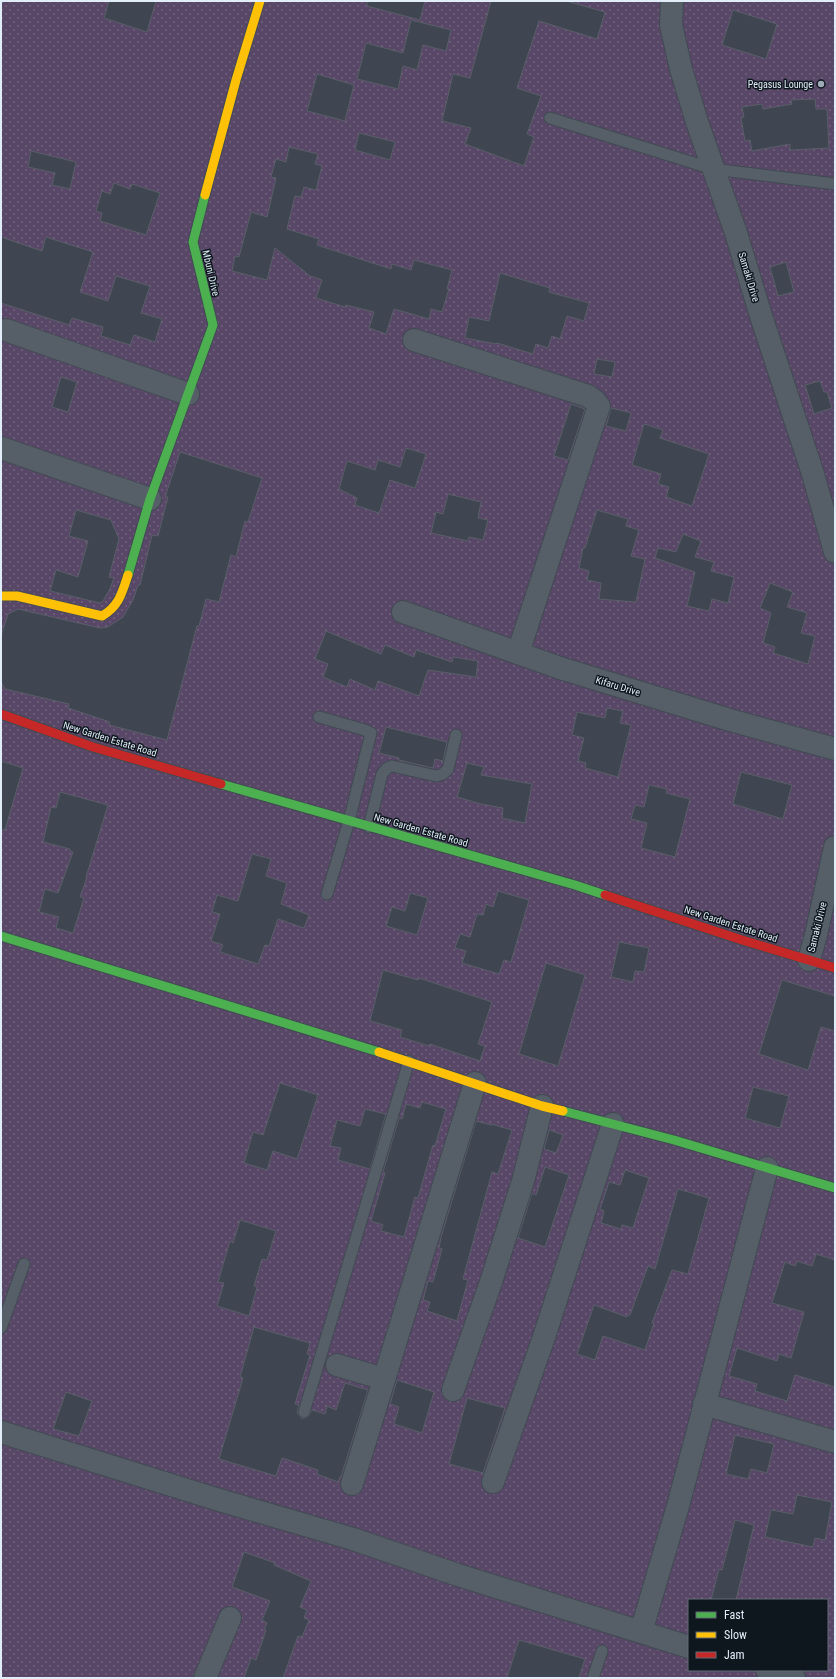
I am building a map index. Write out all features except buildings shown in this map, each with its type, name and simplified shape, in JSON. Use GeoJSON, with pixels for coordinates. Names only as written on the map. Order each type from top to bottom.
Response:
{"type":"FeatureCollection","features":[{"type":"Feature","properties":{"kind":"street","name":"Mbuni Drive"},"geometry":{"type":"LineString","coordinates":[[1,596],[17,596],[102,616],[112,610],[122,594],[150,499],[213,325],[193,242],[236,80],[260,1]]}},
{"type":"Feature","properties":{"kind":"street","name":"Samaki Drive"},"geometry":{"type":"LineString","coordinates":[[672,1],[671,25],[697,122],[712,169],[736,233],[835,552]]}},
{"type":"Feature","properties":{"kind":"street"},"geometry":{"type":"LineString","coordinates":[[6,330],[188,394]]}},
{"type":"Feature","properties":{"kind":"street"},"geometry":{"type":"LineString","coordinates":[[414,340],[588,396],[599,406],[518,653]]}},
{"type":"Feature","properties":{"kind":"street"},"geometry":{"type":"LineString","coordinates":[[1,448],[150,499]]}},
{"type":"Feature","properties":{"kind":"street","name":"Kifaru Drive"},"geometry":{"type":"LineString","coordinates":[[403,612],[560,668],[723,718],[835,749]]}},
{"type":"Feature","properties":{"kind":"street","name":"New Garden Estate Road"},"geometry":{"type":"LineString","coordinates":[[1,714],[93,747],[575,885],[835,968]]}},
{"type":"Feature","properties":{"kind":"street","name":"Samaki Drive"},"geometry":{"type":"LineString","coordinates":[[809,960],[816,936],[835,847]]}},
{"type":"Feature","properties":{"kind":"street"},"geometry":{"type":"LineString","coordinates":[[1,936],[409,1061],[542,1106],[674,1140],[835,1188]]}},
{"type":"Feature","properties":{"kind":"street"},"geometry":{"type":"LineString","coordinates":[[352,1484],[475,1083]]}},
{"type":"Feature","properties":{"kind":"street"},"geometry":{"type":"LineString","coordinates":[[453,1390],[491,1282],[518,1195],[542,1106]]}},
{"type":"Feature","properties":{"kind":"street"},"geometry":{"type":"LineString","coordinates":[[493,1482],[543,1340],[613,1124]]}},
{"type":"Feature","properties":{"kind":"street"},"geometry":{"type":"LineString","coordinates":[[641,1632],[678,1506],[767,1168]]}},
{"type":"Feature","properties":{"kind":"street"},"geometry":{"type":"LineString","coordinates":[[337,1365],[384,1379]]}},
{"type":"Feature","properties":{"kind":"street"},"geometry":{"type":"LineString","coordinates":[[704,1404],[835,1442]]}},
{"type":"Feature","properties":{"kind":"street"},"geometry":{"type":"LineString","coordinates":[[1,1432],[688,1646]]}},
{"type":"Feature","properties":{"kind":"street"},"geometry":{"type":"LineString","coordinates":[[204,1678],[230,1618]]}},
{"type":"Feature","properties":{"kind":"street"},"geometry":{"type":"LineString","coordinates":[[770,1671],[794,1678]]}},
{"type":"Feature","properties":{"kind":"lane"},"geometry":{"type":"LineString","coordinates":[[550,118],[712,169],[835,184]]}},
{"type":"Feature","properties":{"kind":"lane"},"geometry":{"type":"LineString","coordinates":[[319,717],[371,733],[349,821],[327,894]]}},
{"type":"Feature","properties":{"kind":"lane"},"geometry":{"type":"LineString","coordinates":[[369,827],[382,774],[386,768],[392,766],[436,776],[443,774],[448,769],[456,735]]}},
{"type":"Feature","properties":{"kind":"lane"},"geometry":{"type":"LineString","coordinates":[[304,1412],[409,1061]]}},
{"type":"Feature","properties":{"kind":"lane"},"geometry":{"type":"LineString","coordinates":[[1,1328],[24,1264]]}},
{"type":"Feature","properties":{"kind":"lane"},"geometry":{"type":"LineString","coordinates":[[593,1678],[602,1651]]}},
{"type":"Feature","properties":{"kind":"shaded area"},"geometry":{"type":"Polygon","coordinates":[[[1,1],[835,1],[835,1678],[1,1678],[1,1]]]}},
{"type":"Feature","properties":{"kind":"traffic: fast"},"geometry":{"type":"LineString","coordinates":[[128,575],[150,499],[213,325],[193,242],[205,195]]}},
{"type":"Feature","properties":{"kind":"traffic: fast"},"geometry":{"type":"LineString","coordinates":[[221,784],[575,885],[605,895]]}},
{"type":"Feature","properties":{"kind":"traffic: fast"},"geometry":{"type":"LineString","coordinates":[[1,936],[379,1052]]}},
{"type":"Feature","properties":{"kind":"traffic: fast"},"geometry":{"type":"LineString","coordinates":[[563,1111],[674,1140],[835,1188]]}},
{"type":"Feature","properties":{"kind":"traffic: slow"},"geometry":{"type":"LineString","coordinates":[[205,195],[236,80],[260,1]]}},
{"type":"Feature","properties":{"kind":"traffic: slow"},"geometry":{"type":"LineString","coordinates":[[1,596],[17,596],[102,616],[116,603],[122,593],[128,575]]}},
{"type":"Feature","properties":{"kind":"traffic: slow"},"geometry":{"type":"LineString","coordinates":[[379,1052],[542,1106],[563,1111]]}},
{"type":"Feature","properties":{"kind":"traffic: jam"},"geometry":{"type":"LineString","coordinates":[[1,714],[93,747],[221,784]]}},
{"type":"Feature","properties":{"kind":"traffic: jam"},"geometry":{"type":"LineString","coordinates":[[605,895],[742,940],[835,968]]}},
{"type":"Feature","properties":{"kind":"place","name":"Pegasus Lounge"},"geometry":{"type":"Point","coordinates":[821,84]}}]}
